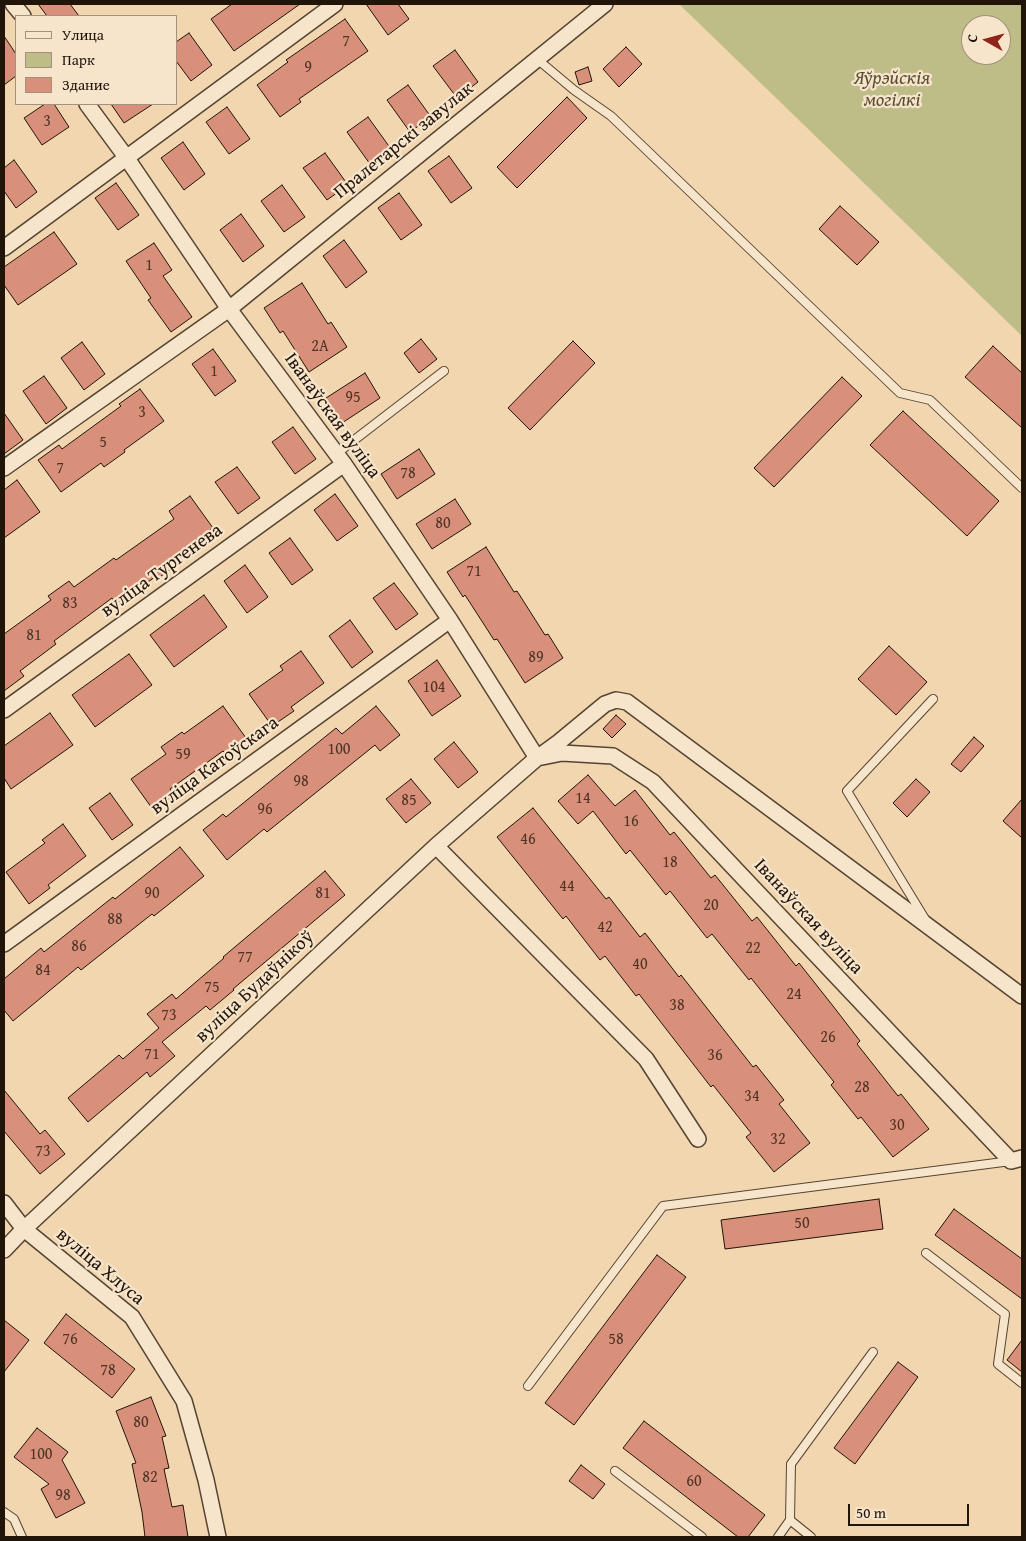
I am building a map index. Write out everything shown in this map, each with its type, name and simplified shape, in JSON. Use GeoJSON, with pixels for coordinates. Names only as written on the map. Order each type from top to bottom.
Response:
{"type":"FeatureCollection","features":[{"type":"Feature","properties":{"kind":"street"},"geometry":{"type":"LineString","coordinates":[[4,9],[12,4],[22,15]]}},
{"type":"Feature","properties":{"kind":"street"},"geometry":{"type":"LineString","coordinates":[[4,248],[335,4]]}},
{"type":"Feature","properties":{"kind":"street","name":"Пралетарскі завулак"},"geometry":{"type":"LineString","coordinates":[[4,468],[229,309],[605,4]]}},
{"type":"Feature","properties":{"kind":"street","name":"Іванаўская вуліца"},"geometry":{"type":"LineString","coordinates":[[88,105],[126,157],[229,309],[340,459],[450,620],[537,758],[562,753],[613,756],[653,782],[1016,1160]]}},
{"type":"Feature","properties":{"kind":"street","name":"вуліца Тургенева"},"geometry":{"type":"LineString","coordinates":[[4,710],[340,459]]}},
{"type":"Feature","properties":{"kind":"street","name":"вуліца Катоўскага"},"geometry":{"type":"LineString","coordinates":[[4,944],[450,620]]}},
{"type":"Feature","properties":{"kind":"street"},"geometry":{"type":"LineString","coordinates":[[537,758],[605,704],[616,700],[627,702],[1022,996]]}},
{"type":"Feature","properties":{"kind":"street","name":"вуліца Будаўнікоў"},"geometry":{"type":"LineString","coordinates":[[4,1250],[24,1229],[436,846],[537,758]]}},
{"type":"Feature","properties":{"kind":"street"},"geometry":{"type":"LineString","coordinates":[[436,846],[646,1059],[698,1139]]}},
{"type":"Feature","properties":{"kind":"street","name":"вуліца Хлуса"},"geometry":{"type":"LineString","coordinates":[[4,1203],[24,1229],[132,1318],[184,1401],[206,1480],[218,1537]]}},
{"type":"Feature","properties":{"kind":"lane"},"geometry":{"type":"LineString","coordinates":[[537,59],[574,90],[610,116],[900,393],[930,400],[1022,488]]}},
{"type":"Feature","properties":{"kind":"lane"},"geometry":{"type":"LineString","coordinates":[[340,459],[444,371]]}},
{"type":"Feature","properties":{"kind":"lane"},"geometry":{"type":"LineString","coordinates":[[930,927],[847,791],[933,699]]}},
{"type":"Feature","properties":{"kind":"lane"},"geometry":{"type":"LineString","coordinates":[[528,1386],[663,1206],[1016,1160]]}},
{"type":"Feature","properties":{"kind":"lane"},"geometry":{"type":"LineString","coordinates":[[926,1253],[1005,1314],[998,1364],[1022,1384]]}},
{"type":"Feature","properties":{"kind":"lane"},"geometry":{"type":"LineString","coordinates":[[778,1537],[790,1520],[791,1464],[873,1352]]}},
{"type":"Feature","properties":{"kind":"lane"},"geometry":{"type":"LineString","coordinates":[[615,1471],[702,1537]]}},
{"type":"Feature","properties":{"kind":"lane"},"geometry":{"type":"LineString","coordinates":[[4,1512],[14,1519],[22,1537]]}},
{"type":"Feature","properties":{"kind":"lane"},"geometry":{"type":"LineString","coordinates":[[790,1520],[811,1537]]}},
{"type":"Feature","properties":{"kind":"green space","name":"Яўрэйскія могілкі"},"geometry":{"type":"Polygon","coordinates":[[[679,4],[1022,4],[1022,336],[679,4]]]}},
{"type":"Feature","properties":{"kind":"building"},"geometry":{"type":"Polygon","coordinates":[[[38,4],[70,4],[78,15],[46,15],[38,4]]]}},
{"type":"Feature","properties":{"kind":"building"},"geometry":{"type":"Polygon","coordinates":[[[232,4],[300,4],[234,51],[211,19],[232,4]]]}},
{"type":"Feature","properties":{"kind":"building"},"geometry":{"type":"Polygon","coordinates":[[[366,4],[398,4],[409,19],[388,35],[366,4]]]}},
{"type":"Feature","properties":{"kind":"building"},"geometry":{"type":"Polygon","coordinates":[[[345,19],[368,51],[299,99],[301,102],[280,117],[257,85],[288,62],[286,60],[345,19]]]}},
{"type":"Feature","properties":{"kind":"building"},"geometry":{"type":"Polygon","coordinates":[[[189,33],[212,65],[191,81],[178,64],[178,41],[189,33]]]}},
{"type":"Feature","properties":{"kind":"building"},"geometry":{"type":"Polygon","coordinates":[[[4,36],[15,52],[15,77],[4,85],[4,36]]]}},
{"type":"Feature","properties":{"kind":"building"},"geometry":{"type":"Polygon","coordinates":[[[626,47],[642,64],[619,87],[603,69],[626,47]]]}},
{"type":"Feature","properties":{"kind":"building"},"geometry":{"type":"Polygon","coordinates":[[[455,50],[478,82],[457,98],[433,66],[455,50]]]}},
{"type":"Feature","properties":{"kind":"building"},"geometry":{"type":"Polygon","coordinates":[[[588,67],[592,81],[579,85],[575,72],[588,67]]]}},
{"type":"Feature","properties":{"kind":"building"},"geometry":{"type":"Polygon","coordinates":[[[408,85],[431,117],[410,132],[387,100],[408,85]]]}},
{"type":"Feature","properties":{"kind":"building"},"geometry":{"type":"Polygon","coordinates":[[[567,97],[587,118],[517,188],[497,167],[567,97]]]}},
{"type":"Feature","properties":{"kind":"building"},"geometry":{"type":"Polygon","coordinates":[[[44,105],[55,105],[69,127],[42,145],[24,118],[44,105]]]}},
{"type":"Feature","properties":{"kind":"building"},"geometry":{"type":"Polygon","coordinates":[[[112,105],[151,105],[124,123],[112,105]]]}},
{"type":"Feature","properties":{"kind":"building"},"geometry":{"type":"Polygon","coordinates":[[[227,107],[250,139],[229,154],[206,122],[227,107]]]}},
{"type":"Feature","properties":{"kind":"building"},"geometry":{"type":"Polygon","coordinates":[[[368,117],[391,149],[370,164],[347,132],[368,117]]]}},
{"type":"Feature","properties":{"kind":"building"},"geometry":{"type":"Polygon","coordinates":[[[183,142],[205,174],[184,190],[161,158],[183,142]]]}},
{"type":"Feature","properties":{"kind":"building"},"geometry":{"type":"Polygon","coordinates":[[[325,153],[348,185],[327,200],[303,168],[325,153]]]}},
{"type":"Feature","properties":{"kind":"building"},"geometry":{"type":"Polygon","coordinates":[[[449,156],[472,188],[451,203],[428,171],[449,156]]]}},
{"type":"Feature","properties":{"kind":"building"},"geometry":{"type":"Polygon","coordinates":[[[14,160],[37,192],[16,208],[4,191],[4,168],[14,160]]]}},
{"type":"Feature","properties":{"kind":"building"},"geometry":{"type":"Polygon","coordinates":[[[116,183],[139,215],[118,230],[95,198],[116,183]]]}},
{"type":"Feature","properties":{"kind":"building"},"geometry":{"type":"Polygon","coordinates":[[[282,185],[305,217],[284,232],[261,201],[282,185]]]}},
{"type":"Feature","properties":{"kind":"building"},"geometry":{"type":"Polygon","coordinates":[[[399,193],[422,225],[401,240],[378,208],[399,193]]]}},
{"type":"Feature","properties":{"kind":"building"},"geometry":{"type":"Polygon","coordinates":[[[840,206],[879,242],[857,265],[819,229],[840,206]]]}},
{"type":"Feature","properties":{"kind":"building"},"geometry":{"type":"Polygon","coordinates":[[[241,214],[264,246],[243,262],[220,230],[241,214]]]}},
{"type":"Feature","properties":{"kind":"building"},"geometry":{"type":"Polygon","coordinates":[[[54,232],[77,264],[18,305],[4,285],[4,267],[54,232]]]}},
{"type":"Feature","properties":{"kind":"building"},"geometry":{"type":"Polygon","coordinates":[[[344,240],[367,272],[346,288],[323,256],[344,240]]]}},
{"type":"Feature","properties":{"kind":"building"},"geometry":{"type":"Polygon","coordinates":[[[154,243],[172,270],[163,276],[192,317],[171,332],[148,300],[151,298],[126,261],[154,243]]]}},
{"type":"Feature","properties":{"kind":"building"},"geometry":{"type":"Polygon","coordinates":[[[302,283],[328,324],[331,322],[347,347],[309,372],[283,331],[280,333],[264,308],[302,283]]]}},
{"type":"Feature","properties":{"kind":"building"},"geometry":{"type":"Polygon","coordinates":[[[421,339],[437,359],[419,373],[404,353],[421,339]]]}},
{"type":"Feature","properties":{"kind":"building"},"geometry":{"type":"Polygon","coordinates":[[[573,341],[595,363],[530,430],[508,408],[573,341]]]}},
{"type":"Feature","properties":{"kind":"building"},"geometry":{"type":"Polygon","coordinates":[[[82,342],[105,374],[84,390],[61,358],[82,342]]]}},
{"type":"Feature","properties":{"kind":"building"},"geometry":{"type":"Polygon","coordinates":[[[993,346],[1022,373],[1022,428],[965,377],[993,346]]]}},
{"type":"Feature","properties":{"kind":"building"},"geometry":{"type":"Polygon","coordinates":[[[213,349],[236,381],[215,396],[192,364],[213,349]]]}},
{"type":"Feature","properties":{"kind":"building"},"geometry":{"type":"Polygon","coordinates":[[[365,373],[380,398],[342,423],[326,398],[365,373]]]}},
{"type":"Feature","properties":{"kind":"building"},"geometry":{"type":"Polygon","coordinates":[[[44,376],[67,408],[46,424],[23,391],[44,376]]]}},
{"type":"Feature","properties":{"kind":"building"},"geometry":{"type":"Polygon","coordinates":[[[842,377],[862,396],[774,487],[754,468],[842,377]]]}},
{"type":"Feature","properties":{"kind":"building"},"geometry":{"type":"Polygon","coordinates":[[[140,389],[164,421],[104,467],[101,463],[61,492],[38,460],[59,445],[62,449],[121,406],[119,404],[140,389]]]}},
{"type":"Feature","properties":{"kind":"building"},"geometry":{"type":"Polygon","coordinates":[[[903,411],[999,501],[967,536],[870,445],[903,411]]]}},
{"type":"Feature","properties":{"kind":"building"},"geometry":{"type":"Polygon","coordinates":[[[4,413],[23,440],[4,454],[4,413]]]}},
{"type":"Feature","properties":{"kind":"building"},"geometry":{"type":"Polygon","coordinates":[[[293,427],[316,459],[295,474],[272,442],[293,427]]]}},
{"type":"Feature","properties":{"kind":"building"},"geometry":{"type":"Polygon","coordinates":[[[419,449],[435,474],[397,499],[381,474],[419,449]]]}},
{"type":"Feature","properties":{"kind":"building"},"geometry":{"type":"Polygon","coordinates":[[[237,467],[260,498],[238,514],[215,482],[237,467]]]}},
{"type":"Feature","properties":{"kind":"building"},"geometry":{"type":"Polygon","coordinates":[[[17,480],[40,512],[4,538],[4,490],[17,480]]]}},
{"type":"Feature","properties":{"kind":"building"},"geometry":{"type":"Polygon","coordinates":[[[335,494],[358,526],[337,541],[314,510],[335,494]]]}},
{"type":"Feature","properties":{"kind":"building"},"geometry":{"type":"Polygon","coordinates":[[[190,496],[213,528],[173,557],[178,564],[157,579],[155,577],[116,605],[112,598],[54,641],[56,644],[20,671],[24,676],[4,691],[4,634],[51,600],[48,596],[69,581],[74,587],[174,519],[169,511],[190,496]]]}},
{"type":"Feature","properties":{"kind":"building"},"geometry":{"type":"Polygon","coordinates":[[[455,499],[471,524],[432,549],[416,524],[455,499]]]}},
{"type":"Feature","properties":{"kind":"building"},"geometry":{"type":"Polygon","coordinates":[[[290,538],[313,570],[292,585],[269,553],[290,538]]]}},
{"type":"Feature","properties":{"kind":"building"},"geometry":{"type":"Polygon","coordinates":[[[486,547],[514,592],[517,591],[545,635],[548,634],[563,658],[525,683],[497,639],[494,640],[465,595],[463,597],[447,572],[486,547]]]}},
{"type":"Feature","properties":{"kind":"building"},"geometry":{"type":"Polygon","coordinates":[[[245,565],[268,597],[247,613],[224,581],[245,565]]]}},
{"type":"Feature","properties":{"kind":"building"},"geometry":{"type":"Polygon","coordinates":[[[394,583],[418,614],[396,630],[373,598],[394,583]]]}},
{"type":"Feature","properties":{"kind":"building"},"geometry":{"type":"Polygon","coordinates":[[[204,595],[227,627],[174,667],[150,635],[204,595]]]}},
{"type":"Feature","properties":{"kind":"building"},"geometry":{"type":"Polygon","coordinates":[[[350,620],[373,652],[352,668],[329,636],[350,620]]]}},
{"type":"Feature","properties":{"kind":"building"},"geometry":{"type":"Polygon","coordinates":[[[889,646],[927,682],[896,715],[858,679],[889,646]]]}},
{"type":"Feature","properties":{"kind":"building"},"geometry":{"type":"Polygon","coordinates":[[[301,651],[324,683],[291,707],[294,711],[272,726],[249,694],[283,670],[280,666],[301,651]]]}},
{"type":"Feature","properties":{"kind":"building"},"geometry":{"type":"Polygon","coordinates":[[[129,654],[152,685],[95,727],[72,695],[129,654]]]}},
{"type":"Feature","properties":{"kind":"building"},"geometry":{"type":"Polygon","coordinates":[[[437,660],[461,696],[432,716],[408,681],[437,660]]]}},
{"type":"Feature","properties":{"kind":"building"},"geometry":{"type":"Polygon","coordinates":[[[223,706],[246,738],[225,753],[223,751],[170,789],[175,796],[154,811],[131,779],[166,754],[161,747],[182,732],[184,734],[223,706]]]}},
{"type":"Feature","properties":{"kind":"building"},"geometry":{"type":"Polygon","coordinates":[[[376,706],[400,735],[380,751],[375,745],[267,832],[264,829],[227,860],[203,830],[223,814],[226,817],[336,728],[342,734],[376,706]]]}},
{"type":"Feature","properties":{"kind":"building"},"geometry":{"type":"Polygon","coordinates":[[[50,713],[73,745],[11,789],[4,778],[4,746],[50,713]]]}},
{"type":"Feature","properties":{"kind":"building"},"geometry":{"type":"Polygon","coordinates":[[[616,715],[626,724],[612,738],[603,729],[616,715]]]}},
{"type":"Feature","properties":{"kind":"building"},"geometry":{"type":"Polygon","coordinates":[[[974,737],[984,746],[961,772],[951,764],[974,737]]]}},
{"type":"Feature","properties":{"kind":"building"},"geometry":{"type":"Polygon","coordinates":[[[454,742],[478,772],[458,788],[434,759],[454,742]]]}},
{"type":"Feature","properties":{"kind":"building"},"geometry":{"type":"Polygon","coordinates":[[[588,775],[615,806],[635,790],[670,835],[674,832],[711,878],[715,875],[752,921],[757,917],[796,966],[799,963],[860,1041],[857,1044],[898,1096],[901,1094],[929,1129],[893,1157],[861,1117],[858,1119],[831,1085],[834,1082],[751,978],[749,980],[712,934],[707,938],[670,891],[666,895],[630,850],[626,854],[593,811],[578,824],[558,801],[588,775]]]}},
{"type":"Feature","properties":{"kind":"building"},"geometry":{"type":"Polygon","coordinates":[[[411,779],[431,803],[406,823],[386,799],[411,779]]]}},
{"type":"Feature","properties":{"kind":"building"},"geometry":{"type":"Polygon","coordinates":[[[916,779],[930,792],[907,817],[893,803],[916,779]]]}},
{"type":"Feature","properties":{"kind":"building"},"geometry":{"type":"Polygon","coordinates":[[[110,793],[133,825],[112,840],[89,808],[110,793]]]}},
{"type":"Feature","properties":{"kind":"building"},"geometry":{"type":"Polygon","coordinates":[[[1022,799],[1022,838],[1003,821],[1022,799]]]}},
{"type":"Feature","properties":{"kind":"building"},"geometry":{"type":"Polygon","coordinates":[[[533,808],[606,899],[609,897],[640,937],[645,933],[679,977],[681,975],[753,1067],[756,1065],[784,1100],[779,1104],[810,1143],[774,1172],[746,1137],[751,1133],[713,1085],[711,1087],[639,994],[636,996],[605,956],[600,960],[566,916],[563,919],[497,837],[533,808]]]}},
{"type":"Feature","properties":{"kind":"building"},"geometry":{"type":"Polygon","coordinates":[[[63,824],[86,856],[48,885],[50,888],[29,904],[6,872],[45,843],[42,840],[63,824]]]}},
{"type":"Feature","properties":{"kind":"building"},"geometry":{"type":"Polygon","coordinates":[[[180,847],[204,876],[81,970],[78,967],[13,1021],[4,1010],[4,979],[41,948],[44,952],[113,897],[115,899],[180,847]]]}},
{"type":"Feature","properties":{"kind":"building"},"geometry":{"type":"Polygon","coordinates":[[[325,871],[345,895],[210,1010],[206,1006],[162,1042],[175,1056],[150,1077],[147,1072],[88,1122],[68,1098],[119,1055],[123,1059],[159,1028],[147,1014],[172,994],[176,999],[325,871]]]}},
{"type":"Feature","properties":{"kind":"building"},"geometry":{"type":"Polygon","coordinates":[[[4,1090],[40,1134],[45,1130],[65,1154],[40,1174],[4,1131],[4,1090]]]}},
{"type":"Feature","properties":{"kind":"building"},"geometry":{"type":"Polygon","coordinates":[[[879,1199],[883,1229],[725,1249],[721,1220],[879,1199]]]}},
{"type":"Feature","properties":{"kind":"building"},"geometry":{"type":"Polygon","coordinates":[[[954,1209],[1022,1259],[1022,1299],[935,1235],[954,1209]]]}},
{"type":"Feature","properties":{"kind":"building"},"geometry":{"type":"Polygon","coordinates":[[[657,1255],[686,1277],[574,1425],[545,1403],[657,1255]]]}},
{"type":"Feature","properties":{"kind":"building"},"geometry":{"type":"Polygon","coordinates":[[[66,1314],[135,1369],[112,1398],[44,1343],[66,1314]]]}},
{"type":"Feature","properties":{"kind":"building"},"geometry":{"type":"Polygon","coordinates":[[[4,1320],[29,1340],[4,1372],[4,1320]]]}},
{"type":"Feature","properties":{"kind":"building"},"geometry":{"type":"Polygon","coordinates":[[[1022,1340],[1022,1372],[1007,1360],[1022,1340]]]}},
{"type":"Feature","properties":{"kind":"building"},"geometry":{"type":"Polygon","coordinates":[[[898,1362],[918,1377],[855,1464],[834,1448],[898,1362]]]}},
{"type":"Feature","properties":{"kind":"building"},"geometry":{"type":"Polygon","coordinates":[[[151,1397],[166,1436],[162,1437],[169,1468],[164,1469],[172,1507],[183,1505],[188,1537],[145,1537],[132,1464],[136,1463],[116,1411],[151,1397]]]}},
{"type":"Feature","properties":{"kind":"building"},"geometry":{"type":"Polygon","coordinates":[[[644,1421],[765,1515],[748,1537],[738,1537],[623,1448],[644,1421]]]}},
{"type":"Feature","properties":{"kind":"building"},"geometry":{"type":"Polygon","coordinates":[[[37,1428],[68,1452],[62,1460],[85,1503],[56,1518],[41,1489],[49,1484],[14,1457],[37,1428]]]}},
{"type":"Feature","properties":{"kind":"building"},"geometry":{"type":"Polygon","coordinates":[[[581,1465],[605,1484],[593,1499],[569,1481],[581,1465]]]}}]}
